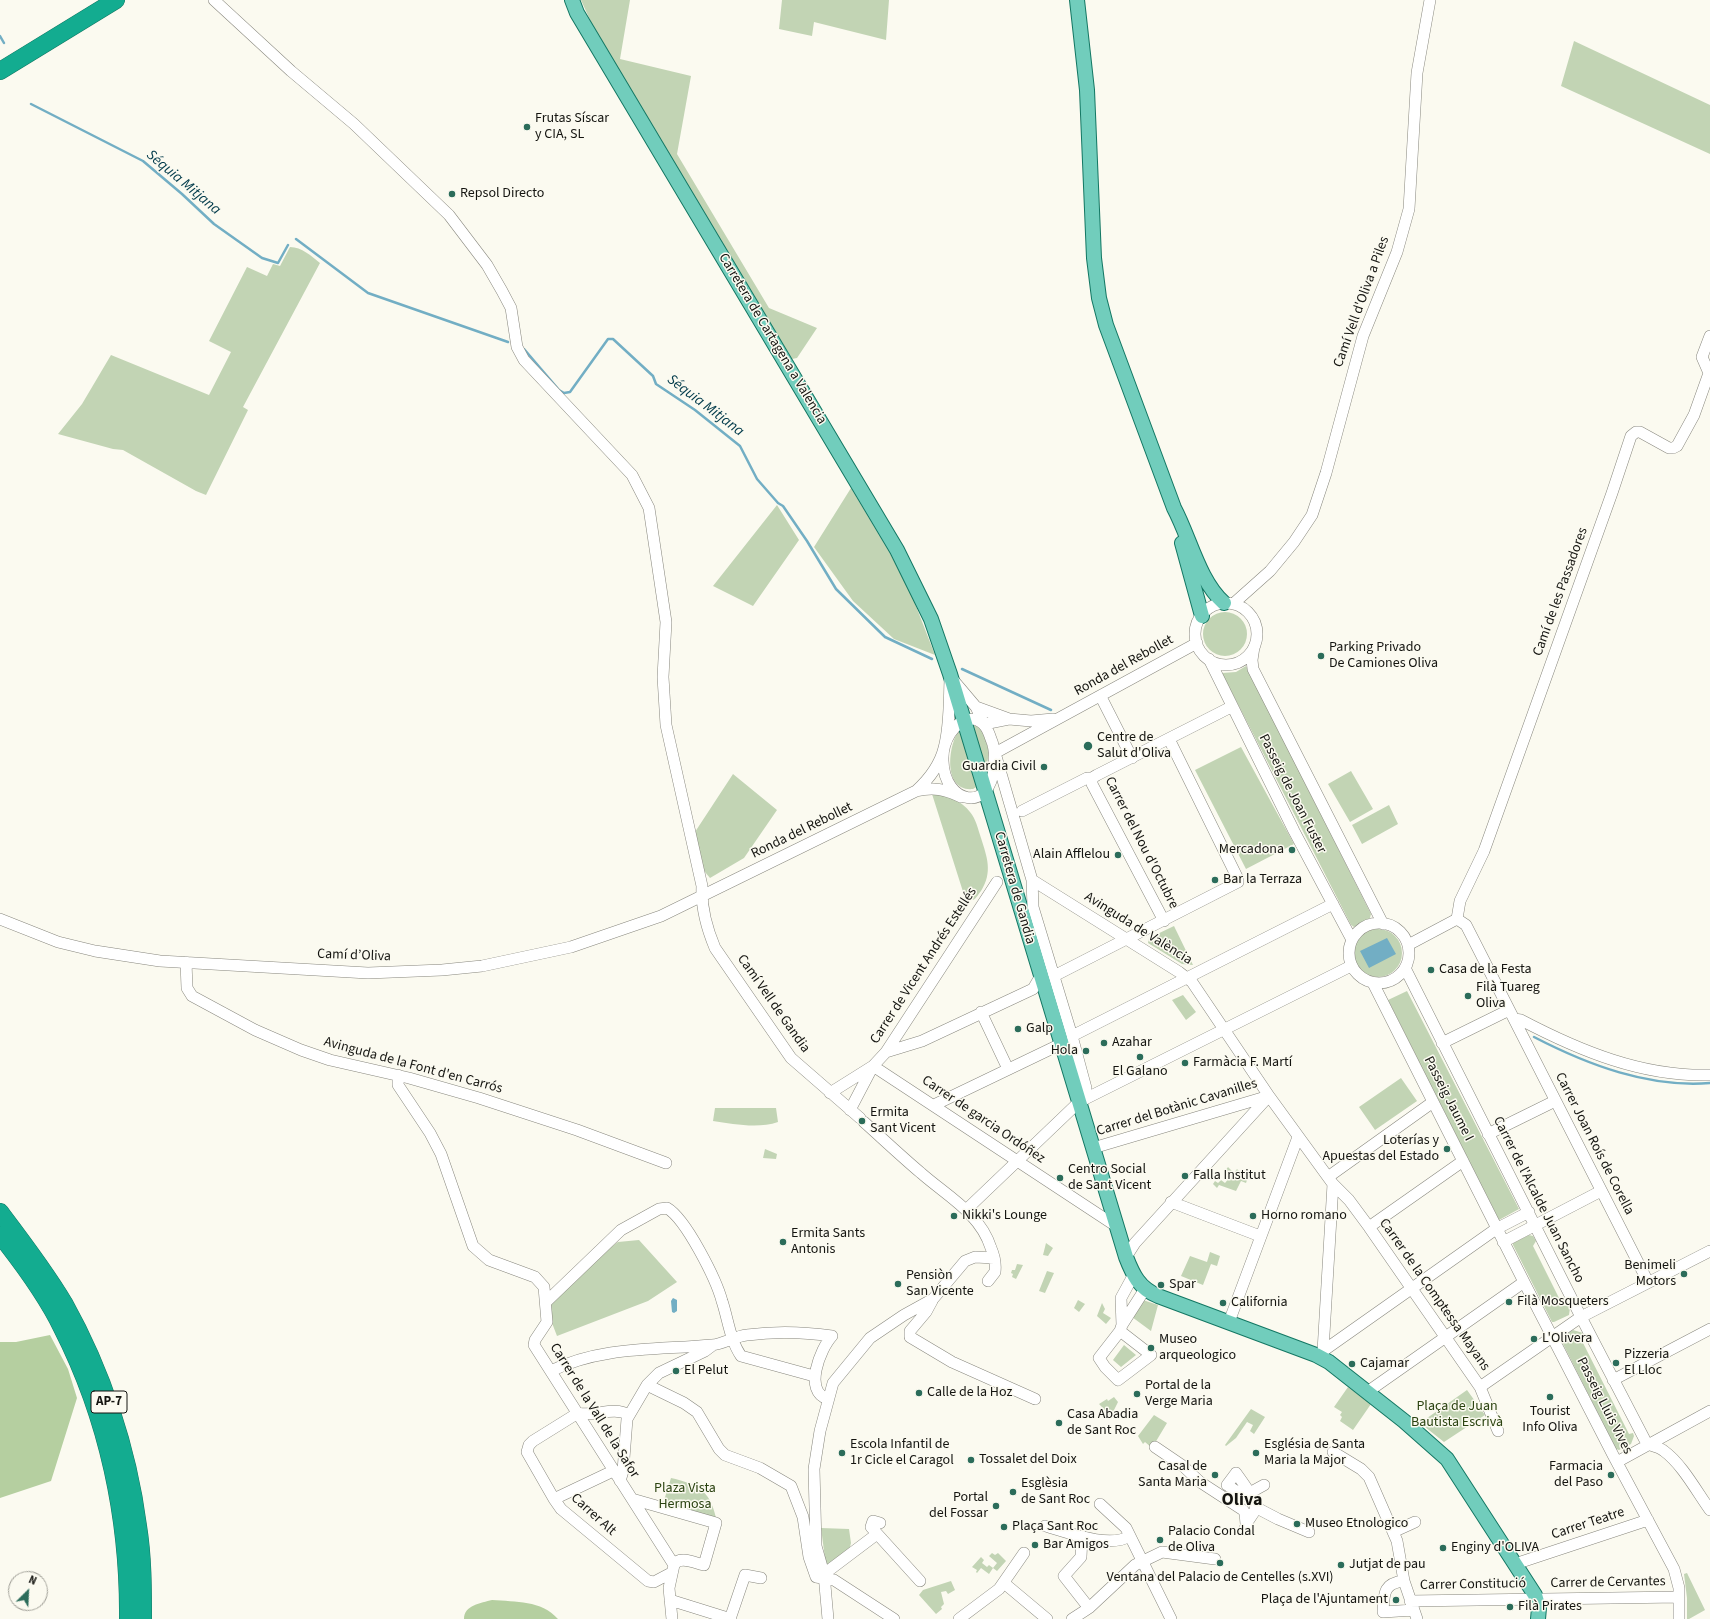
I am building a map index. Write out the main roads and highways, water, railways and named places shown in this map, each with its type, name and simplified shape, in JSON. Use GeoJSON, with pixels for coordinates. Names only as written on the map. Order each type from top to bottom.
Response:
{"type":"FeatureCollection","features":[{"type":"Feature","properties":{"kind":"highway"},"geometry":{"type":"LineString","coordinates":[[0,71],[116,0]]}},
{"type":"Feature","properties":{"kind":"highway","name":"AP-7"},"geometry":{"type":"LineString","coordinates":[[0,1212],[26,1246],[64,1303],[110,1405],[126,1460],[138,1524],[142,1555],[143,1619]]}},
{"type":"Feature","properties":{"kind":"highway","name":"AP-7"},"geometry":{"type":"LineString","coordinates":[[0,1234],[47,1300],[63,1328],[90,1392],[102,1427],[118,1492],[127,1560],[128,1619]]}},
{"type":"Feature","properties":{"kind":"main road","name":"Carretera de Cartagena a Valencia"},"geometry":{"type":"LineString","coordinates":[[566,0],[574,6],[897,550],[931,620],[950,674]]}},
{"type":"Feature","properties":{"kind":"main road"},"geometry":{"type":"LineString","coordinates":[[1077,0],[1087,90],[1094,258],[1099,298],[1106,325],[1174,508],[1183,525],[1211,590],[1229,604]]}},
{"type":"Feature","properties":{"kind":"main road"},"geometry":{"type":"LineString","coordinates":[[1174,508],[1176,527],[1202,616]]}},
{"type":"Feature","properties":{"kind":"main road","name":"Carretera de Gandia"},"geometry":{"type":"LineString","coordinates":[[950,674],[986,792],[1047,976],[1084,1099],[1093,1148],[1116,1226],[1126,1257],[1142,1294],[1158,1296],[1322,1354],[1369,1394],[1420,1434],[1447,1459],[1515,1564],[1536,1599],[1539,1608],[1538,1619]]}},
{"type":"Feature","properties":{"kind":"water"},"geometry":{"type":"Polygon","coordinates":[[[1387,938],[1396,954],[1369,968],[1360,951],[1387,938]]]}},
{"type":"Feature","properties":{"kind":"water"},"geometry":{"type":"Polygon","coordinates":[[[673,1298],[677,1300],[677,1311],[674,1313],[672,1312],[671,1301],[673,1298]]]}},
{"type":"Feature","properties":{"kind":"waterway","name":"Séquia Mitjana"},"geometry":{"type":"LineString","coordinates":[[0,36],[4,43]]}},
{"type":"Feature","properties":{"kind":"waterway","name":"Séquia Mitjana"},"geometry":{"type":"LineString","coordinates":[[31,104],[143,161],[182,194],[214,224],[262,258],[278,263],[288,245]]}},
{"type":"Feature","properties":{"kind":"waterway","name":"Séquia Mitjana"},"geometry":{"type":"LineString","coordinates":[[296,239],[368,293],[508,342]]}},
{"type":"Feature","properties":{"kind":"waterway","name":"Séquia Mitjana"},"geometry":{"type":"LineString","coordinates":[[524,349],[559,390],[564,393],[570,392],[608,339],[613,339],[653,376],[656,384],[695,410],[740,446],[757,479],[778,503],[783,506],[807,541],[836,589],[885,637],[932,659]]}},
{"type":"Feature","properties":{"kind":"waterway","name":"Séquia Mitjana"},"geometry":{"type":"LineString","coordinates":[[962,669],[1051,710]]}},
{"type":"Feature","properties":{"kind":"waterway"},"geometry":{"type":"LineString","coordinates":[[1534,1037],[1576,1057],[1619,1072],[1664,1082],[1687,1084],[1710,1083]]}},
{"type":"Feature","properties":{"kind":"place","name":"Frutas Síscar y CIA, SL"},"geometry":{"type":"Point","coordinates":[527,127]}},
{"type":"Feature","properties":{"kind":"place","name":"Repsol Directo"},"geometry":{"type":"Point","coordinates":[452,194]}},
{"type":"Feature","properties":{"kind":"place","name":"Parking Privado De Camiones Oliva"},"geometry":{"type":"Point","coordinates":[1321,656]}},
{"type":"Feature","properties":{"kind":"place","name":"Centre de Salut d'Oliva"},"geometry":{"type":"Point","coordinates":[1088,746]}},
{"type":"Feature","properties":{"kind":"place","name":"Guardia Civil"},"geometry":{"type":"Point","coordinates":[1044,767]}},
{"type":"Feature","properties":{"kind":"place","name":"Mercadona"},"geometry":{"type":"Point","coordinates":[1292,850]}},
{"type":"Feature","properties":{"kind":"place","name":"Alain Afflelou"},"geometry":{"type":"Point","coordinates":[1118,855]}},
{"type":"Feature","properties":{"kind":"place","name":"Bar la Terraza"},"geometry":{"type":"Point","coordinates":[1215,880]}},
{"type":"Feature","properties":{"kind":"place","name":"Casa de la Festa"},"geometry":{"type":"Point","coordinates":[1431,970]}},
{"type":"Feature","properties":{"kind":"place","name":"Filà Tuareg Oliva"},"geometry":{"type":"Point","coordinates":[1468,996]}},
{"type":"Feature","properties":{"kind":"place","name":"Galp"},"geometry":{"type":"Point","coordinates":[1018,1029]}},
{"type":"Feature","properties":{"kind":"place","name":"Azahar"},"geometry":{"type":"Point","coordinates":[1104,1043]}},
{"type":"Feature","properties":{"kind":"place","name":"Hola"},"geometry":{"type":"Point","coordinates":[1086,1051]}},
{"type":"Feature","properties":{"kind":"place","name":"El Galano"},"geometry":{"type":"Point","coordinates":[1140,1057]}},
{"type":"Feature","properties":{"kind":"place","name":"Farmàcia F. Martí"},"geometry":{"type":"Point","coordinates":[1185,1063]}},
{"type":"Feature","properties":{"kind":"place","name":"Ermita Sant Vicent"},"geometry":{"type":"Point","coordinates":[862,1121]}},
{"type":"Feature","properties":{"kind":"place","name":"Loterías y Apuestas del Estado"},"geometry":{"type":"Point","coordinates":[1447,1149]}},
{"type":"Feature","properties":{"kind":"place","name":"Falla Institut"},"geometry":{"type":"Point","coordinates":[1185,1176]}},
{"type":"Feature","properties":{"kind":"place","name":"Centro Social de Sant Vicent"},"geometry":{"type":"Point","coordinates":[1060,1178]}},
{"type":"Feature","properties":{"kind":"place","name":"Nikki's Lounge"},"geometry":{"type":"Point","coordinates":[954,1216]}},
{"type":"Feature","properties":{"kind":"place","name":"Horno romano"},"geometry":{"type":"Point","coordinates":[1253,1216]}},
{"type":"Feature","properties":{"kind":"place","name":"Ermita Sants Antonis"},"geometry":{"type":"Point","coordinates":[783,1242]}},
{"type":"Feature","properties":{"kind":"place","name":"Benimeli Motors"},"geometry":{"type":"Point","coordinates":[1684,1274]}},
{"type":"Feature","properties":{"kind":"place","name":"Pensiòn San Vicente"},"geometry":{"type":"Point","coordinates":[898,1284]}},
{"type":"Feature","properties":{"kind":"place","name":"Spar"},"geometry":{"type":"Point","coordinates":[1161,1285]}},
{"type":"Feature","properties":{"kind":"place","name":"Filà Mosqueters"},"geometry":{"type":"Point","coordinates":[1509,1302]}},
{"type":"Feature","properties":{"kind":"place","name":"California"},"geometry":{"type":"Point","coordinates":[1223,1303]}},
{"type":"Feature","properties":{"kind":"place","name":"L'Olivera"},"geometry":{"type":"Point","coordinates":[1534,1339]}},
{"type":"Feature","properties":{"kind":"place","name":"Museo arqueologico"},"geometry":{"type":"Point","coordinates":[1151,1348]}},
{"type":"Feature","properties":{"kind":"place","name":"Pizzeria El Lloc"},"geometry":{"type":"Point","coordinates":[1616,1363]}},
{"type":"Feature","properties":{"kind":"place","name":"Cajamar"},"geometry":{"type":"Point","coordinates":[1352,1364]}},
{"type":"Feature","properties":{"kind":"place","name":"El Pelut"},"geometry":{"type":"Point","coordinates":[676,1371]}},
{"type":"Feature","properties":{"kind":"place","name":"Calle de la Hoz"},"geometry":{"type":"Point","coordinates":[919,1393]}},
{"type":"Feature","properties":{"kind":"place","name":"Portal de la Verge Maria"},"geometry":{"type":"Point","coordinates":[1137,1394]}},
{"type":"Feature","properties":{"kind":"place","name":"Tourist Info Oliva"},"geometry":{"type":"Point","coordinates":[1550,1397]}},
{"type":"Feature","properties":{"kind":"place","name":"Casa Abadia de Sant Roc"},"geometry":{"type":"Point","coordinates":[1059,1423]}},
{"type":"Feature","properties":{"kind":"place","name":"Escola Infantil de 1r Cicle el Caragol"},"geometry":{"type":"Point","coordinates":[842,1453]}},
{"type":"Feature","properties":{"kind":"place","name":"Església de Santa Maria la Major"},"geometry":{"type":"Point","coordinates":[1256,1453]}},
{"type":"Feature","properties":{"kind":"place","name":"Tossalet del Doix"},"geometry":{"type":"Point","coordinates":[971,1460]}},
{"type":"Feature","properties":{"kind":"place","name":"Casal de Santa Maria"},"geometry":{"type":"Point","coordinates":[1215,1475]}},
{"type":"Feature","properties":{"kind":"place","name":"Farmacia del Paso"},"geometry":{"type":"Point","coordinates":[1611,1475]}},
{"type":"Feature","properties":{"kind":"place","name":"Esglèsia de Sant Roc"},"geometry":{"type":"Point","coordinates":[1013,1492]}},
{"type":"Feature","properties":{"kind":"place","name":"Portal del Fossar"},"geometry":{"type":"Point","coordinates":[996,1506]}},
{"type":"Feature","properties":{"kind":"place","name":"Museo Etnologico"},"geometry":{"type":"Point","coordinates":[1297,1524]}},
{"type":"Feature","properties":{"kind":"place","name":"Plaça Sant Roc"},"geometry":{"type":"Point","coordinates":[1004,1527]}},
{"type":"Feature","properties":{"kind":"place","name":"Palacio Condal de Oliva"},"geometry":{"type":"Point","coordinates":[1160,1540]}},
{"type":"Feature","properties":{"kind":"place","name":"Bar Amigos"},"geometry":{"type":"Point","coordinates":[1035,1545]}},
{"type":"Feature","properties":{"kind":"place","name":"Enginy d'OLIVA"},"geometry":{"type":"Point","coordinates":[1443,1548]}},
{"type":"Feature","properties":{"kind":"place","name":"Ventana del Palacio de Centelles (s.XVI)"},"geometry":{"type":"Point","coordinates":[1220,1563]}},
{"type":"Feature","properties":{"kind":"place","name":"Jutjat de pau"},"geometry":{"type":"Point","coordinates":[1341,1565]}},
{"type":"Feature","properties":{"kind":"place","name":"Plaça de l'Ajuntament"},"geometry":{"type":"Point","coordinates":[1396,1600]}},
{"type":"Feature","properties":{"kind":"place","name":"Filà Pirates"},"geometry":{"type":"Point","coordinates":[1510,1607]}},
{"type":"Feature","properties":{"kind":"district","name":"Oliva"},"geometry":{"type":"Point","coordinates":[1242,1501]}},
{"type":"Feature","properties":{"kind":"park label","name":"Plaça de Juan Bautista Escrivà"},"geometry":{"type":"Point","coordinates":[1457,1416]}},
{"type":"Feature","properties":{"kind":"park label","name":"Plaza Vista Hermosa"},"geometry":{"type":"Point","coordinates":[685,1498]}}]}
